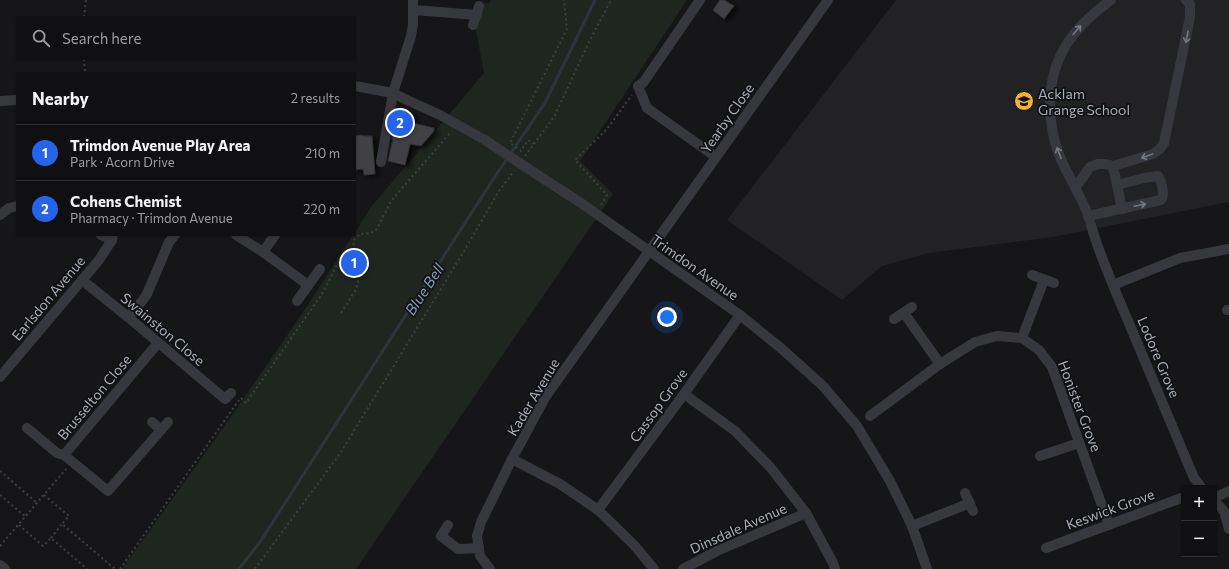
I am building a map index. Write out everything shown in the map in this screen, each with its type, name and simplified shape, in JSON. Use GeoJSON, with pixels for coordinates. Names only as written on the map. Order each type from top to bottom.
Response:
{"type":"FeatureCollection","features":[{"type":"Feature","properties":{"kind":"street"},"geometry":{"type":"LineString","coordinates":[[700,0],[643,84],[638,86],[647,108],[716,157]]}},
{"type":"Feature","properties":{"kind":"street","name":"Yearby Close"},"geometry":{"type":"LineString","coordinates":[[649,252],[828,0]]}},
{"type":"Feature","properties":{"kind":"street","name":"Lodore Grove"},"geometry":{"type":"LineString","coordinates":[[1111,0],[1087,19],[1074,32],[1063,49],[1056,64],[1052,82],[1050,114],[1053,135],[1058,153],[1088,216],[1113,285],[1194,478],[1200,485]]}},
{"type":"Feature","properties":{"kind":"street"},"geometry":{"type":"LineString","coordinates":[[1075,188],[1090,167],[1098,164],[1113,166],[1152,154],[1160,149],[1164,143],[1190,17],[1190,4],[1186,0]]}},
{"type":"Feature","properties":{"kind":"street"},"geometry":{"type":"LineString","coordinates":[[381,162],[393,93],[412,36],[414,5],[478,10],[474,26]]}},
{"type":"Feature","properties":{"kind":"street","name":"Trimdon Avenue"},"geometry":{"type":"LineString","coordinates":[[356,86],[393,93],[458,124],[485,140],[596,214],[740,316],[782,349],[823,386],[857,426],[890,481],[912,526],[927,569]]}},
{"type":"Feature","properties":{"kind":"street"},"geometry":{"type":"LineString","coordinates":[[0,101],[16,100]]}},
{"type":"Feature","properties":{"kind":"street"},"geometry":{"type":"LineString","coordinates":[[1113,166],[1122,209]]}},
{"type":"Feature","properties":{"kind":"street"},"geometry":{"type":"LineString","coordinates":[[1088,216],[1161,200],[1163,197],[1158,176],[1117,185]]}},
{"type":"Feature","properties":{"kind":"street"},"geometry":{"type":"LineString","coordinates":[[0,215],[9,208],[16,206]]}},
{"type":"Feature","properties":{"kind":"street"},"geometry":{"type":"LineString","coordinates":[[128,317],[143,300],[169,242],[174,236]]}},
{"type":"Feature","properties":{"kind":"street"},"geometry":{"type":"LineString","coordinates":[[238,236],[263,252],[308,285]]}},
{"type":"Feature","properties":{"kind":"street"},"geometry":{"type":"LineString","coordinates":[[263,252],[274,236]]}},
{"type":"Feature","properties":{"kind":"street","name":"Earlsdon Avenue"},"geometry":{"type":"LineString","coordinates":[[0,377],[99,260],[112,237]]}},
{"type":"Feature","properties":{"kind":"street"},"geometry":{"type":"LineString","coordinates":[[1113,285],[1180,258],[1229,249]]}},
{"type":"Feature","properties":{"kind":"street","name":"Kader Avenue"},"geometry":{"type":"LineString","coordinates":[[490,569],[480,556],[477,536],[481,522],[512,459],[546,396],[649,252]]}},
{"type":"Feature","properties":{"kind":"street"},"geometry":{"type":"LineString","coordinates":[[297,301],[320,268]]}},
{"type":"Feature","properties":{"kind":"street"},"geometry":{"type":"LineString","coordinates":[[870,416],[940,364],[975,342],[997,336],[1022,338],[1049,282],[1032,275]]}},
{"type":"Feature","properties":{"kind":"street","name":"Swainston Close"},"geometry":{"type":"LineString","coordinates":[[82,280],[225,399]]}},
{"type":"Feature","properties":{"kind":"street"},"geometry":{"type":"LineString","coordinates":[[894,319],[908,310],[940,364]]}},
{"type":"Feature","properties":{"kind":"street","name":"Cassop Grove"},"geometry":{"type":"LineString","coordinates":[[598,510],[740,316]]}},
{"type":"Feature","properties":{"kind":"street","name":"Honister Grove"},"geometry":{"type":"LineString","coordinates":[[1022,338],[1039,350],[1052,367],[1109,525]]}},
{"type":"Feature","properties":{"kind":"street","name":"Brusselton Close"},"geometry":{"type":"LineString","coordinates":[[152,422],[165,426],[108,491],[64,455],[158,343]]}},
{"type":"Feature","properties":{"kind":"street"},"geometry":{"type":"LineString","coordinates":[[684,394],[735,431],[771,468],[806,513],[835,569]]}},
{"type":"Feature","properties":{"kind":"street"},"geometry":{"type":"LineString","coordinates":[[27,428],[57,453],[64,455]]}},
{"type":"Feature","properties":{"kind":"street"},"geometry":{"type":"LineString","coordinates":[[1040,456],[1079,443]]}},
{"type":"Feature","properties":{"kind":"street"},"geometry":{"type":"LineString","coordinates":[[512,459],[560,484],[598,510],[634,544],[654,569]]}},
{"type":"Feature","properties":{"kind":"street"},"geometry":{"type":"LineString","coordinates":[[1217,497],[1229,490]]}},
{"type":"Feature","properties":{"kind":"street"},"geometry":{"type":"LineString","coordinates":[[912,526],[971,507],[965,493]]}},
{"type":"Feature","properties":{"kind":"street","name":"Keswick Grove"},"geometry":{"type":"LineString","coordinates":[[1046,548],[1181,498]]}},
{"type":"Feature","properties":{"kind":"street"},"geometry":{"type":"LineString","coordinates":[[1217,503],[1224,511],[1229,529]]}},
{"type":"Feature","properties":{"kind":"street","name":"Dinsdale Avenue"},"geometry":{"type":"LineString","coordinates":[[683,569],[716,551],[806,513]]}},
{"type":"Feature","properties":{"kind":"street"},"geometry":{"type":"LineString","coordinates":[[448,525],[441,536],[458,549],[479,548]]}},
{"type":"Feature","properties":{"kind":"street"},"geometry":{"type":"LineString","coordinates":[[0,564],[5,569]]}},
{"type":"Feature","properties":{"kind":"path"},"geometry":{"type":"LineString","coordinates":[[84,16],[86,0]]}},
{"type":"Feature","properties":{"kind":"path"},"geometry":{"type":"LineString","coordinates":[[534,144],[528,140],[521,151],[510,143],[567,29],[564,0]]}},
{"type":"Feature","properties":{"kind":"path"},"geometry":{"type":"LineString","coordinates":[[255,569],[341,452],[464,251],[499,190],[522,165],[534,144],[554,117],[590,40],[611,0]]}},
{"type":"Feature","properties":{"kind":"path"},"geometry":{"type":"LineString","coordinates":[[84,60],[85,72]]}},
{"type":"Feature","properties":{"kind":"path"},"geometry":{"type":"LineString","coordinates":[[596,214],[607,195],[575,160],[607,129],[638,86]]}},
{"type":"Feature","properties":{"kind":"path"},"geometry":{"type":"LineString","coordinates":[[341,313],[355,291],[362,270],[354,250],[353,243],[356,236],[371,233],[377,229],[391,201],[458,124]]}},
{"type":"Feature","properties":{"kind":"path"},"geometry":{"type":"LineString","coordinates":[[225,399],[232,391],[246,403],[322,294],[337,265],[345,254],[354,250]]}},
{"type":"Feature","properties":{"kind":"path"},"geometry":{"type":"LineString","coordinates":[[120,569],[240,398]]}},
{"type":"Feature","properties":{"kind":"path"},"geometry":{"type":"LineString","coordinates":[[0,546],[72,462]]}},
{"type":"Feature","properties":{"kind":"path"},"geometry":{"type":"LineString","coordinates":[[0,471],[37,503]]}},
{"type":"Feature","properties":{"kind":"path"},"geometry":{"type":"LineString","coordinates":[[0,495],[26,517]]}},
{"type":"Feature","properties":{"kind":"path"},"geometry":{"type":"LineString","coordinates":[[19,525],[44,546],[51,538],[69,516],[44,495]]}},
{"type":"Feature","properties":{"kind":"path"},"geometry":{"type":"LineString","coordinates":[[62,524],[115,569]]}},
{"type":"Feature","properties":{"kind":"path"},"geometry":{"type":"LineString","coordinates":[[51,538],[87,569]]}},
{"type":"Feature","properties":{"kind":"shaded area"},"geometry":{"type":"Polygon","coordinates":[[[491,0],[687,0],[580,161],[613,194],[356,569],[122,569],[269,362],[352,236],[356,236],[356,231],[371,207],[484,73],[476,31],[484,3],[489,4],[491,0]]]}},
{"type":"Feature","properties":{"kind":"shaded area","name":"Acklam Grange School"},"geometry":{"type":"Polygon","coordinates":[[[896,0],[1229,0],[1229,202],[1053,237],[929,253],[882,266],[842,300],[727,220],[896,0]]]}},
{"type":"Feature","properties":{"kind":"building"},"geometry":{"type":"Polygon","coordinates":[[[720,0],[724,0],[734,6],[724,19],[713,10],[720,0]]]}},
{"type":"Feature","properties":{"kind":"building"},"geometry":{"type":"Polygon","coordinates":[[[402,112],[410,113],[414,119],[413,123],[434,128],[434,131],[421,146],[410,144],[405,165],[388,161],[396,118],[402,112]]]}},
{"type":"Feature","properties":{"kind":"building"},"geometry":{"type":"Polygon","coordinates":[[[356,136],[372,136],[375,174],[364,175],[363,169],[356,170],[356,136]]]}},
{"type":"Feature","properties":{"kind":"waterway","name":"Blue Bell"},"geometry":{"type":"LineString","coordinates":[[239,569],[260,542],[494,178],[545,103],[595,0]]}},
{"type":"Feature","properties":{"kind":"place","name":"Acklam Grange School"},"geometry":{"type":"Point","coordinates":[1024,101]}},
{"type":"Feature","properties":{"kind":"place","name":"Cohens Chemist"},"geometry":{"type":"Point","coordinates":[400,123]}},
{"type":"Feature","properties":{"kind":"place","name":"Trimdon Avenue Play Area"},"geometry":{"type":"Point","coordinates":[354,263]}}]}
